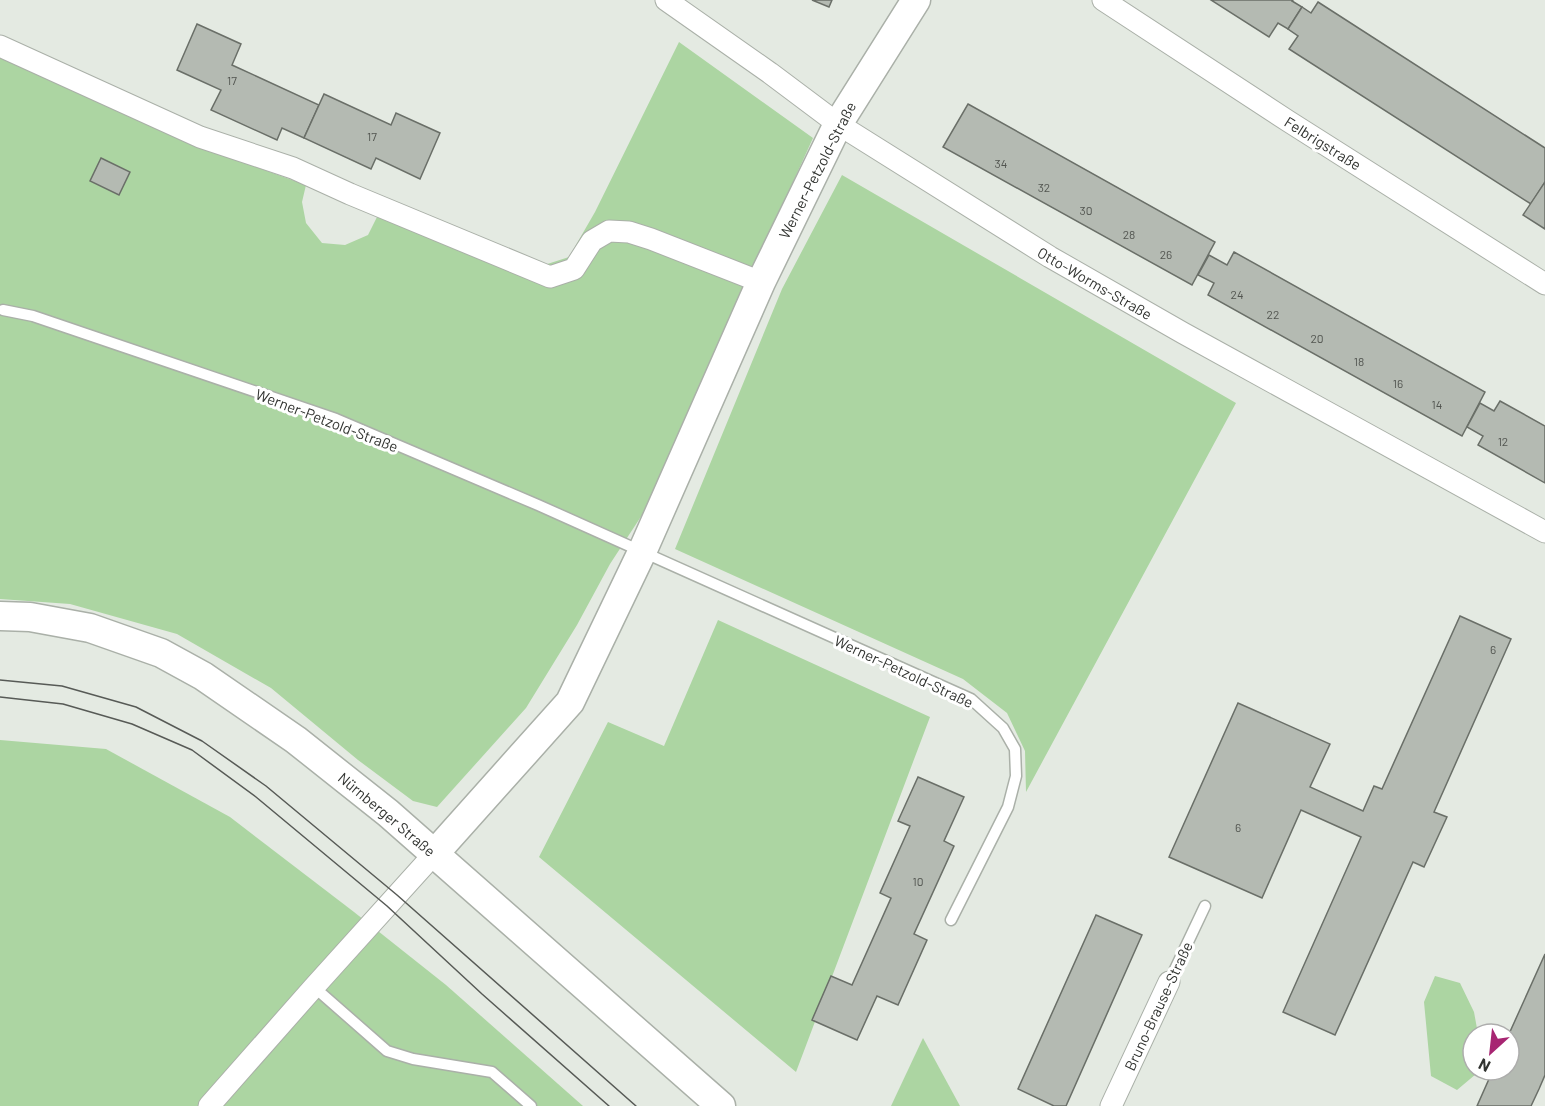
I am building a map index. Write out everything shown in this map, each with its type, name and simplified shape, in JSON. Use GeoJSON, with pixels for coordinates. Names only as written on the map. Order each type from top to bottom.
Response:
{"type":"FeatureCollection","features":[{"type":"Feature","properties":{"kind":"street","name":"Otto-Worms-Straße"},"geometry":{"type":"LineString","coordinates":[[666,0],[838,124],[1050,257],[1545,532]]}},
{"type":"Feature","properties":{"kind":"street","name":"Werner-Petzold-Straße"},"geometry":{"type":"LineString","coordinates":[[209,1106],[570,702],[642,552],[761,282],[838,124],[916,0]]}},
{"type":"Feature","properties":{"kind":"street","name":"Felbrigstraße"},"geometry":{"type":"LineString","coordinates":[[1103,0],[1545,284]]}},
{"type":"Feature","properties":{"kind":"street"},"geometry":{"type":"LineString","coordinates":[[0,46],[200,137],[293,168],[550,277],[574,269],[592,241],[609,231],[629,232],[651,239],[761,282]]}},
{"type":"Feature","properties":{"kind":"street","name":"Nürnberger Straße"},"geometry":{"type":"LineString","coordinates":[[0,616],[30,617],[90,628],[161,653],[203,676],[296,740],[388,813],[721,1106]]}},
{"type":"Feature","properties":{"kind":"street","name":"Bruno-Brause-Straße"},"geometry":{"type":"LineString","coordinates":[[1111,1106],[1169,982]]}},
{"type":"Feature","properties":{"kind":"lane","name":"Werner-Petzold-Straße"},"geometry":{"type":"LineString","coordinates":[[3,310],[33,316],[336,419],[538,505],[971,699],[1003,728],[1015,749],[1016,776],[1008,807],[951,920]]}},
{"type":"Feature","properties":{"kind":"lane","name":"Bruno-Brause-Straße"},"geometry":{"type":"LineString","coordinates":[[1169,982],[1204,906]]}},
{"type":"Feature","properties":{"kind":"lane"},"geometry":{"type":"LineString","coordinates":[[314,987],[387,1051],[413,1059],[492,1072],[531,1106]]}},
{"type":"Feature","properties":{"kind":"green space"},"geometry":{"type":"Polygon","coordinates":[[[679,42],[813,138],[642,515],[610,564],[577,625],[526,708],[437,807],[413,801],[358,760],[271,688],[177,634],[70,604],[0,599],[0,55],[198,146],[306,185],[302,202],[306,223],[322,243],[345,245],[368,235],[377,217],[532,278],[538,267],[569,257],[595,212],[679,42]]]}},
{"type":"Feature","properties":{"kind":"green space"},"geometry":{"type":"Polygon","coordinates":[[[842,175],[1236,403],[1026,792],[1025,751],[1007,713],[963,679],[675,549],[782,289],[842,175]]]}},
{"type":"Feature","properties":{"kind":"green space"},"geometry":{"type":"Polygon","coordinates":[[[718,620],[930,717],[796,1072],[539,857],[608,722],[664,746],[718,620]]]}},
{"type":"Feature","properties":{"kind":"green space"},"geometry":{"type":"Polygon","coordinates":[[[0,740],[106,749],[230,817],[446,985],[583,1106],[0,1106],[0,740]]]}},
{"type":"Feature","properties":{"kind":"green space"},"geometry":{"type":"Polygon","coordinates":[[[1435,976],[1460,983],[1474,1012],[1476,1022],[1461,1022],[1461,1082],[1466,1082],[1457,1090],[1431,1076],[1424,1002],[1435,976]]]}},
{"type":"Feature","properties":{"kind":"green space"},"geometry":{"type":"Polygon","coordinates":[[[923,1038],[960,1106],[891,1106],[923,1038]]]}},
{"type":"Feature","properties":{"kind":"building"},"geometry":{"type":"Polygon","coordinates":[[[812,0],[832,0],[829,7],[812,0]]]}},
{"type":"Feature","properties":{"kind":"building"},"geometry":{"type":"Polygon","coordinates":[[[1211,0],[1293,0],[1302,7],[1288,29],[1278,23],[1269,37],[1211,0]]]}},
{"type":"Feature","properties":{"kind":"building"},"geometry":{"type":"Polygon","coordinates":[[[1318,2],[1545,148],[1545,182],[1531,204],[1289,49],[1298,36],[1288,29],[1302,7],[1311,13],[1318,2]]]}},
{"type":"Feature","properties":{"kind":"building"},"geometry":{"type":"Polygon","coordinates":[[[197,24],[241,44],[232,65],[319,105],[304,138],[282,128],[277,140],[211,110],[221,90],[177,70],[197,24]]]}},
{"type":"Feature","properties":{"kind":"building"},"geometry":{"type":"Polygon","coordinates":[[[324,94],[391,125],[396,113],[440,133],[420,179],[376,158],[371,169],[304,138],[324,94]]]}},
{"type":"Feature","properties":{"kind":"building"},"geometry":{"type":"Polygon","coordinates":[[[968,104],[1215,242],[1192,285],[943,147],[968,104]]]}},
{"type":"Feature","properties":{"kind":"building"},"geometry":{"type":"Polygon","coordinates":[[[101,158],[130,172],[119,195],[90,181],[101,158]]]}},
{"type":"Feature","properties":{"kind":"building"},"geometry":{"type":"Polygon","coordinates":[[[1545,182],[1545,229],[1523,215],[1545,182]]]}},
{"type":"Feature","properties":{"kind":"building"},"geometry":{"type":"Polygon","coordinates":[[[1234,252],[1485,392],[1462,436],[1208,295],[1214,283],[1198,275],[1209,255],[1227,265],[1234,252]]]}},
{"type":"Feature","properties":{"kind":"building"},"geometry":{"type":"Polygon","coordinates":[[[1500,401],[1545,426],[1545,483],[1478,445],[1483,436],[1467,427],[1480,403],[1494,411],[1500,401]]]}},
{"type":"Feature","properties":{"kind":"building"},"geometry":{"type":"Polygon","coordinates":[[[1460,616],[1511,639],[1434,812],[1447,817],[1424,867],[1413,862],[1335,1035],[1283,1012],[1361,837],[1301,810],[1262,898],[1169,857],[1238,703],[1330,744],[1310,787],[1363,811],[1374,786],[1382,789],[1460,616]]]}},
{"type":"Feature","properties":{"kind":"building"},"geometry":{"type":"Polygon","coordinates":[[[918,777],[964,797],[944,841],[954,846],[914,934],[927,940],[898,1005],[877,996],[857,1040],[812,1020],[831,976],[852,985],[891,898],[880,893],[910,826],[898,821],[918,777]]]}},
{"type":"Feature","properties":{"kind":"building"},"geometry":{"type":"Polygon","coordinates":[[[1096,915],[1142,935],[1066,1106],[1054,1106],[1018,1089],[1096,915]]]}},
{"type":"Feature","properties":{"kind":"building"},"geometry":{"type":"Polygon","coordinates":[[[1545,954],[1545,1075],[1539,1089],[1531,1106],[1477,1106],[1488,1082],[1521,1082],[1521,1022],[1514,1022],[1545,954]]]}},
{"type":"Feature","properties":{"kind":"tram line"},"geometry":{"type":"LineString","coordinates":[[0,680],[62,686],[136,707],[202,741],[266,786],[397,895],[636,1106]]}},
{"type":"Feature","properties":{"kind":"tram line"},"geometry":{"type":"LineString","coordinates":[[0,697],[63,704],[132,724],[192,750],[256,797],[387,906],[609,1106]]}}]}
